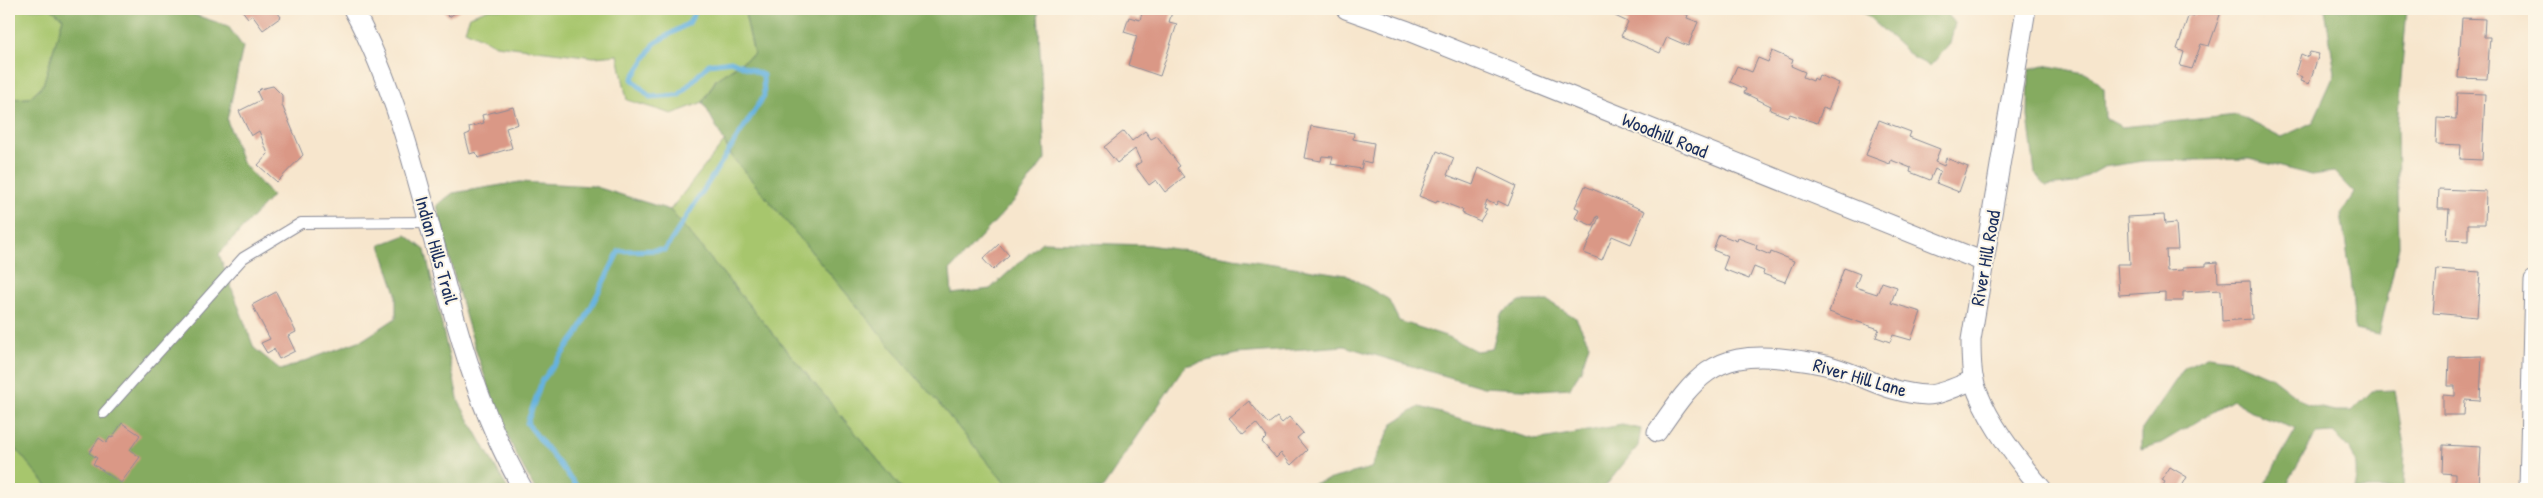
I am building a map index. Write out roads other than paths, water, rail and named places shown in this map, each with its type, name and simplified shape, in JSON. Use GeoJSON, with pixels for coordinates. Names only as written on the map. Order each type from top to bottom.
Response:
{"type":"FeatureCollection","features":[{"type":"Feature","properties":{"kind":"street","name":"Indian Hills Trail"},"geometry":{"type":"LineString","coordinates":[[353,9],[380,67],[396,112],[468,363],[484,410],[523,489]]}},
{"type":"Feature","properties":{"kind":"street","name":"Woodhill Road"},"geometry":{"type":"LineString","coordinates":[[1346,9],[1408,31],[1984,262]]}},
{"type":"Feature","properties":{"kind":"street","name":"River Hill Road"},"geometry":{"type":"LineString","coordinates":[[2026,9],[1971,340],[1974,380],[1990,417],[2042,489]]}},
{"type":"Feature","properties":{"kind":"street"},"geometry":{"type":"LineString","coordinates":[[2529,489],[2534,280]]}},
{"type":"Feature","properties":{"kind":"street","name":"River Hill Lane"},"geometry":{"type":"LineString","coordinates":[[1657,432],[1676,404],[1709,370],[1723,362],[1744,357],[1804,361],[1833,367],[1874,384],[1898,391],[1929,395],[1974,380]]}},
{"type":"Feature","properties":{"kind":"lane"},"geometry":{"type":"LineString","coordinates":[[104,413],[243,258],[301,224],[429,222]]}},
{"type":"Feature","properties":{"kind":"waterway"},"geometry":{"type":"LineString","coordinates":[[579,489],[527,423],[542,381],[578,333],[619,251],[665,250],[764,96],[763,75],[731,61],[709,64],[679,95],[650,97],[632,79],[655,43],[689,23],[697,9]]}}]}
